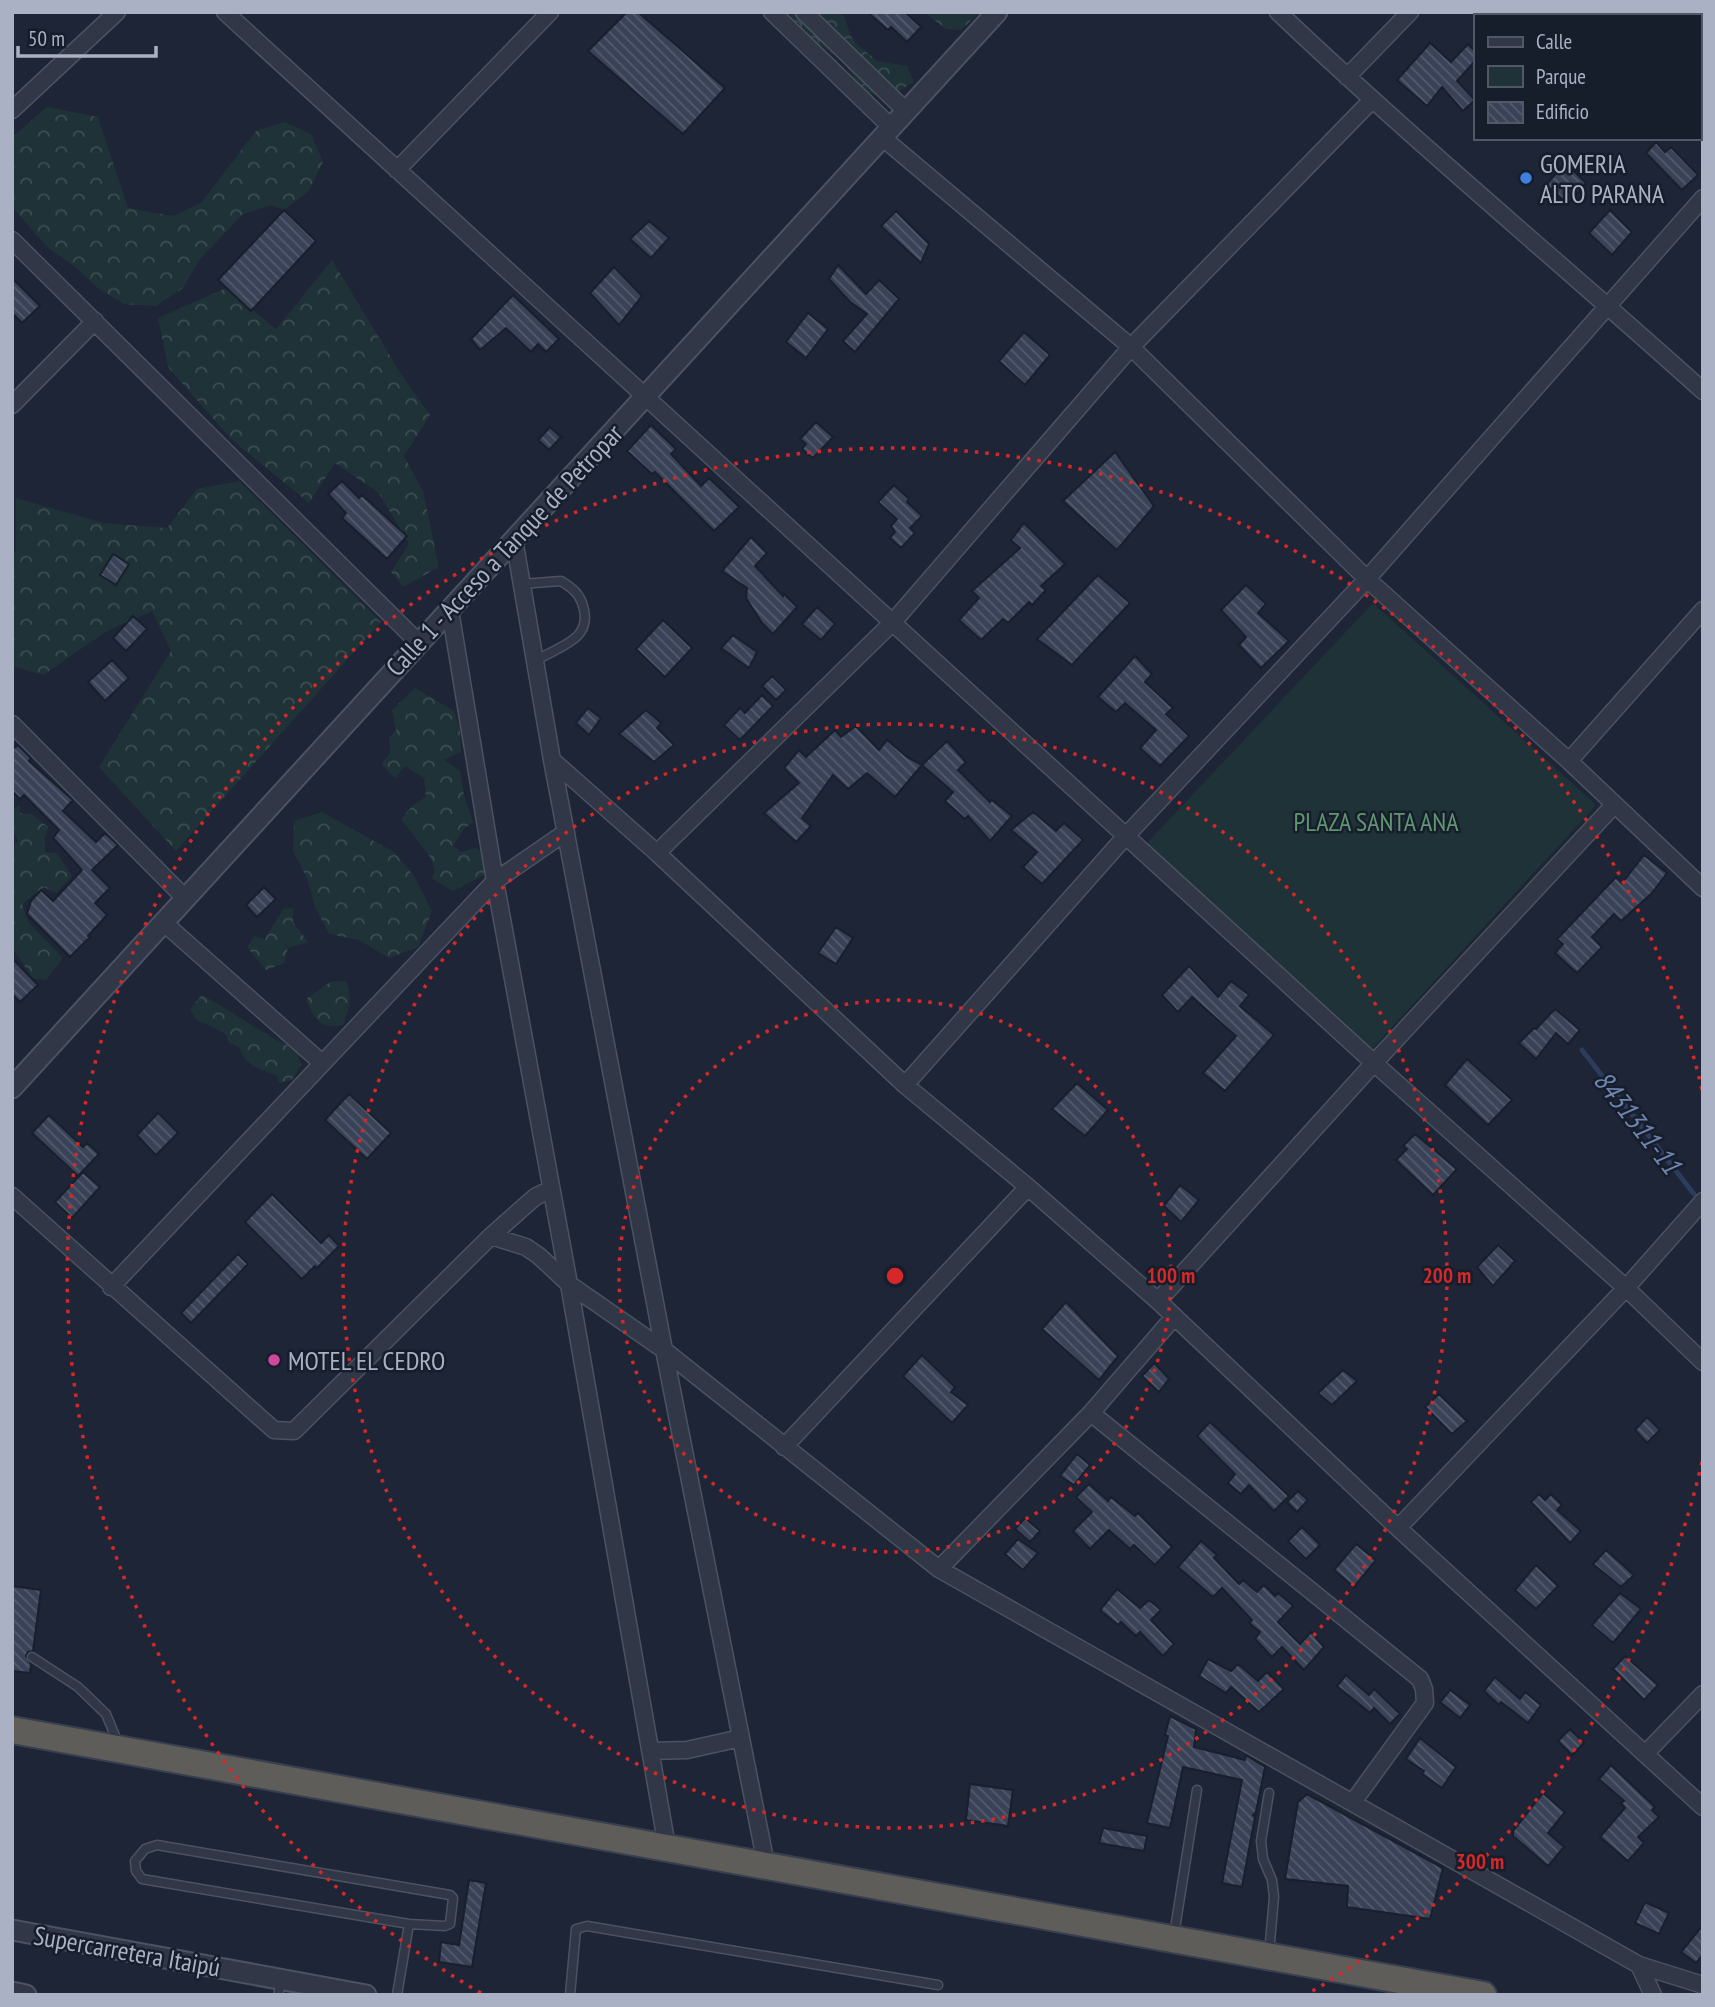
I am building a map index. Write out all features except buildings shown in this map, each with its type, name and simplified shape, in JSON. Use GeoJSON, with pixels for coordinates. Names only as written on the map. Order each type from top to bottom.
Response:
{"type":"FeatureCollection","features":[{"type":"Feature","properties":{"kind":"highway"},"geometry":{"type":"LineString","coordinates":[[12,1730],[1482,1995]]}},
{"type":"Feature","properties":{"kind":"street"},"geometry":{"type":"LineString","coordinates":[[12,110],[117,12]]}},
{"type":"Feature","properties":{"kind":"street"},"geometry":{"type":"LineString","coordinates":[[225,12],[1374,1063],[1626,1288],[1703,1362]]}},
{"type":"Feature","properties":{"kind":"street"},"geometry":{"type":"LineString","coordinates":[[397,170],[550,12]]}},
{"type":"Feature","properties":{"kind":"street"},"geometry":{"type":"LineString","coordinates":[[772,12],[888,133],[1131,347],[1367,579],[1569,761],[1703,888]]}},
{"type":"Feature","properties":{"kind":"street"},"geometry":{"type":"LineString","coordinates":[[804,12],[906,112]]}},
{"type":"Feature","properties":{"kind":"street","name":"Calle 1 - Acceso a Tanque de Petropar"},"geometry":{"type":"LineString","coordinates":[[12,1088],[997,12]]}},
{"type":"Feature","properties":{"kind":"street"},"geometry":{"type":"LineString","coordinates":[[1278,12],[1347,78],[1703,391]]}},
{"type":"Feature","properties":{"kind":"street"},"geometry":{"type":"LineString","coordinates":[[1347,78],[1410,12]]}},
{"type":"Feature","properties":{"kind":"street"},"geometry":{"type":"LineString","coordinates":[[657,853],[892,622],[1131,347],[1372,100]]}},
{"type":"Feature","properties":{"kind":"street"},"geometry":{"type":"LineString","coordinates":[[905,1085],[1125,836],[1367,579],[1703,198]]}},
{"type":"Feature","properties":{"kind":"street"},"geometry":{"type":"LineString","coordinates":[[12,240],[419,643]]}},
{"type":"Feature","properties":{"kind":"street"},"geometry":{"type":"LineString","coordinates":[[12,405],[95,321]]}},
{"type":"Feature","properties":{"kind":"street"},"geometry":{"type":"LineString","coordinates":[[514,539],[552,760],[765,1864]]}},
{"type":"Feature","properties":{"kind":"street"},"geometry":{"type":"LineString","coordinates":[[450,610],[495,881],[569,1284],[667,1847]]}},
{"type":"Feature","properties":{"kind":"street"},"geometry":{"type":"LineString","coordinates":[[1569,761],[1703,610]]}},
{"type":"Feature","properties":{"kind":"street"},"geometry":{"type":"LineString","coordinates":[[12,724],[185,898]]}},
{"type":"Feature","properties":{"kind":"street"},"geometry":{"type":"LineString","coordinates":[[552,760],[657,853],[905,1085],[1028,1187],[1158,1301],[1398,1528],[1703,1807]]}},
{"type":"Feature","properties":{"kind":"street"},"geometry":{"type":"LineString","coordinates":[[1158,1301],[1614,805]]}},
{"type":"Feature","properties":{"kind":"street"},"geometry":{"type":"LineString","coordinates":[[111,1287],[495,881],[566,832]]}},
{"type":"Feature","properties":{"kind":"street"},"geometry":{"type":"LineString","coordinates":[[163,922],[322,1063]]}},
{"type":"Feature","properties":{"kind":"street"},"geometry":{"type":"LineString","coordinates":[[784,1447],[1028,1187]]}},
{"type":"Feature","properties":{"kind":"street"},"geometry":{"type":"LineString","coordinates":[[12,1196],[274,1430],[294,1431],[491,1236],[535,1197],[551,1189]]}},
{"type":"Feature","properties":{"kind":"street"},"geometry":{"type":"LineString","coordinates":[[1398,1528],[1626,1288],[1703,1201]]}},
{"type":"Feature","properties":{"kind":"street"},"geometry":{"type":"LineString","coordinates":[[491,1236],[533,1251],[569,1284],[664,1350],[939,1569],[1639,1965],[1703,1984]]}},
{"type":"Feature","properties":{"kind":"street"},"geometry":{"type":"LineString","coordinates":[[939,1569],[1091,1413],[1174,1317]]}},
{"type":"Feature","properties":{"kind":"street"},"geometry":{"type":"LineString","coordinates":[[1091,1413],[1420,1679],[1425,1703],[1353,1801]]}},
{"type":"Feature","properties":{"kind":"street"},"geometry":{"type":"LineString","coordinates":[[1645,1754],[1703,1694]]}},
{"type":"Feature","properties":{"kind":"street"},"geometry":{"type":"LineString","coordinates":[[650,1751],[687,1749],[741,1738]]}},
{"type":"Feature","properties":{"kind":"street","name":"Supercarretera Itaipú"},"geometry":{"type":"LineString","coordinates":[[12,1930],[280,1987],[366,1995]]}},
{"type":"Feature","properties":{"kind":"street"},"geometry":{"type":"LineString","coordinates":[[1639,1965],[1653,1995]]}},
{"type":"Feature","properties":{"kind":"street"},"geometry":{"type":"LineString","coordinates":[[12,1992],[26,1995]]}},
{"type":"Feature","properties":{"kind":"lane"},"geometry":{"type":"LineString","coordinates":[[522,584],[561,581],[580,595],[585,614],[584,630],[576,638],[536,661]]}},
{"type":"Feature","properties":{"kind":"lane"},"geometry":{"type":"LineString","coordinates":[[32,1657],[78,1687],[106,1714],[120,1749]]}},
{"type":"Feature","properties":{"kind":"lane"},"geometry":{"type":"LineString","coordinates":[[1173,1938],[1197,1790]]}},
{"type":"Feature","properties":{"kind":"lane"},"geometry":{"type":"LineString","coordinates":[[1268,1956],[1274,1896],[1261,1841],[1269,1793]]}},
{"type":"Feature","properties":{"kind":"lane"},"geometry":{"type":"LineString","coordinates":[[156,1845],[450,1895],[453,1898],[450,1924],[410,1924],[153,1882],[142,1879],[136,1871],[135,1861],[145,1849],[156,1845]]}},
{"type":"Feature","properties":{"kind":"lane"},"geometry":{"type":"LineString","coordinates":[[397,1995],[410,1924]]}},
{"type":"Feature","properties":{"kind":"lane"},"geometry":{"type":"LineString","coordinates":[[570,1995],[576,1929],[587,1926],[938,1985]]}},
{"type":"Feature","properties":{"kind":"green space"},"geometry":{"type":"Polygon","coordinates":[[[789,12],[842,12],[853,41],[877,61],[907,66],[914,82],[889,94],[868,92],[859,85],[837,56],[798,28],[789,12]]]}},
{"type":"Feature","properties":{"kind":"green space"},"geometry":{"type":"Polygon","coordinates":[[[924,12],[980,12],[961,30],[946,29],[924,12]]]}},
{"type":"Feature","properties":{"kind":"green space"},"geometry":{"type":"Polygon","coordinates":[[[47,107],[98,117],[128,208],[173,216],[201,203],[256,131],[284,122],[311,134],[323,162],[309,191],[284,210],[272,205],[243,214],[199,260],[183,288],[156,306],[124,304],[99,289],[74,266],[48,248],[12,207],[12,137],[47,107]]]}},
{"type":"Feature","properties":{"kind":"green space"},"geometry":{"type":"Polygon","coordinates":[[[332,260],[401,374],[430,415],[404,456],[423,491],[439,567],[403,587],[391,572],[409,544],[379,493],[335,463],[309,503],[231,439],[168,367],[158,318],[226,288],[276,329],[332,260]]]}},
{"type":"Feature","properties":{"kind":"green space"},"geometry":{"type":"Polygon","coordinates":[[[239,481],[381,622],[176,851],[99,767],[171,651],[152,611],[107,631],[43,675],[12,666],[12,553],[16,552],[16,498],[103,523],[167,528],[197,489],[239,481]]]}},
{"type":"Feature","properties":{"kind":"green space","name":"PLAZA SANTA ANA"},"geometry":{"type":"Polygon","coordinates":[[[1373,603],[1596,805],[1372,1049],[1146,844],[1373,603]]]}},
{"type":"Feature","properties":{"kind":"green space"},"geometry":{"type":"Polygon","coordinates":[[[415,688],[454,711],[460,730],[461,752],[444,760],[460,771],[473,822],[464,829],[453,846],[461,852],[476,848],[486,856],[484,875],[453,891],[431,878],[435,872],[431,858],[401,819],[412,806],[426,797],[424,778],[405,766],[395,778],[381,764],[390,753],[389,737],[396,731],[392,710],[415,688]]]}},
{"type":"Feature","properties":{"kind":"green space"},"geometry":{"type":"Polygon","coordinates":[[[20,805],[20,813],[32,814],[48,827],[45,852],[57,853],[72,876],[56,893],[44,887],[22,904],[29,923],[63,958],[46,980],[33,979],[12,947],[12,848],[18,841],[16,835],[12,835],[12,810],[20,805]]]}},
{"type":"Feature","properties":{"kind":"green space"},"geometry":{"type":"Polygon","coordinates":[[[322,812],[394,852],[414,876],[432,911],[418,947],[389,958],[359,940],[329,934],[315,907],[307,878],[293,851],[294,821],[322,812]]]}},
{"type":"Feature","properties":{"kind":"green space"},"geometry":{"type":"Polygon","coordinates":[[[293,908],[293,922],[308,942],[288,948],[284,963],[266,970],[247,947],[254,936],[265,939],[283,909],[293,908]]]}},
{"type":"Feature","properties":{"kind":"green space"},"geometry":{"type":"Polygon","coordinates":[[[346,981],[349,1003],[343,1025],[328,1026],[318,1021],[306,999],[330,982],[346,981]]]}},
{"type":"Feature","properties":{"kind":"green space"},"geometry":{"type":"Polygon","coordinates":[[[202,995],[296,1049],[301,1065],[292,1080],[279,1083],[277,1076],[250,1063],[239,1047],[229,1043],[225,1033],[197,1020],[190,1009],[202,995]]]}},
{"type":"Feature","properties":{"kind":"waterway","name":"8431311-11"},"geometry":{"type":"LineString","coordinates":[[1582,1050],[1694,1194]]}},
{"type":"Feature","properties":{"kind":"place","name":"GOMERIA ALTO PARANA"},"geometry":{"type":"Point","coordinates":[1526,178]}},
{"type":"Feature","properties":{"kind":"place","name":"MOTEL EL CEDRO"},"geometry":{"type":"Point","coordinates":[274,1360]}}]}
